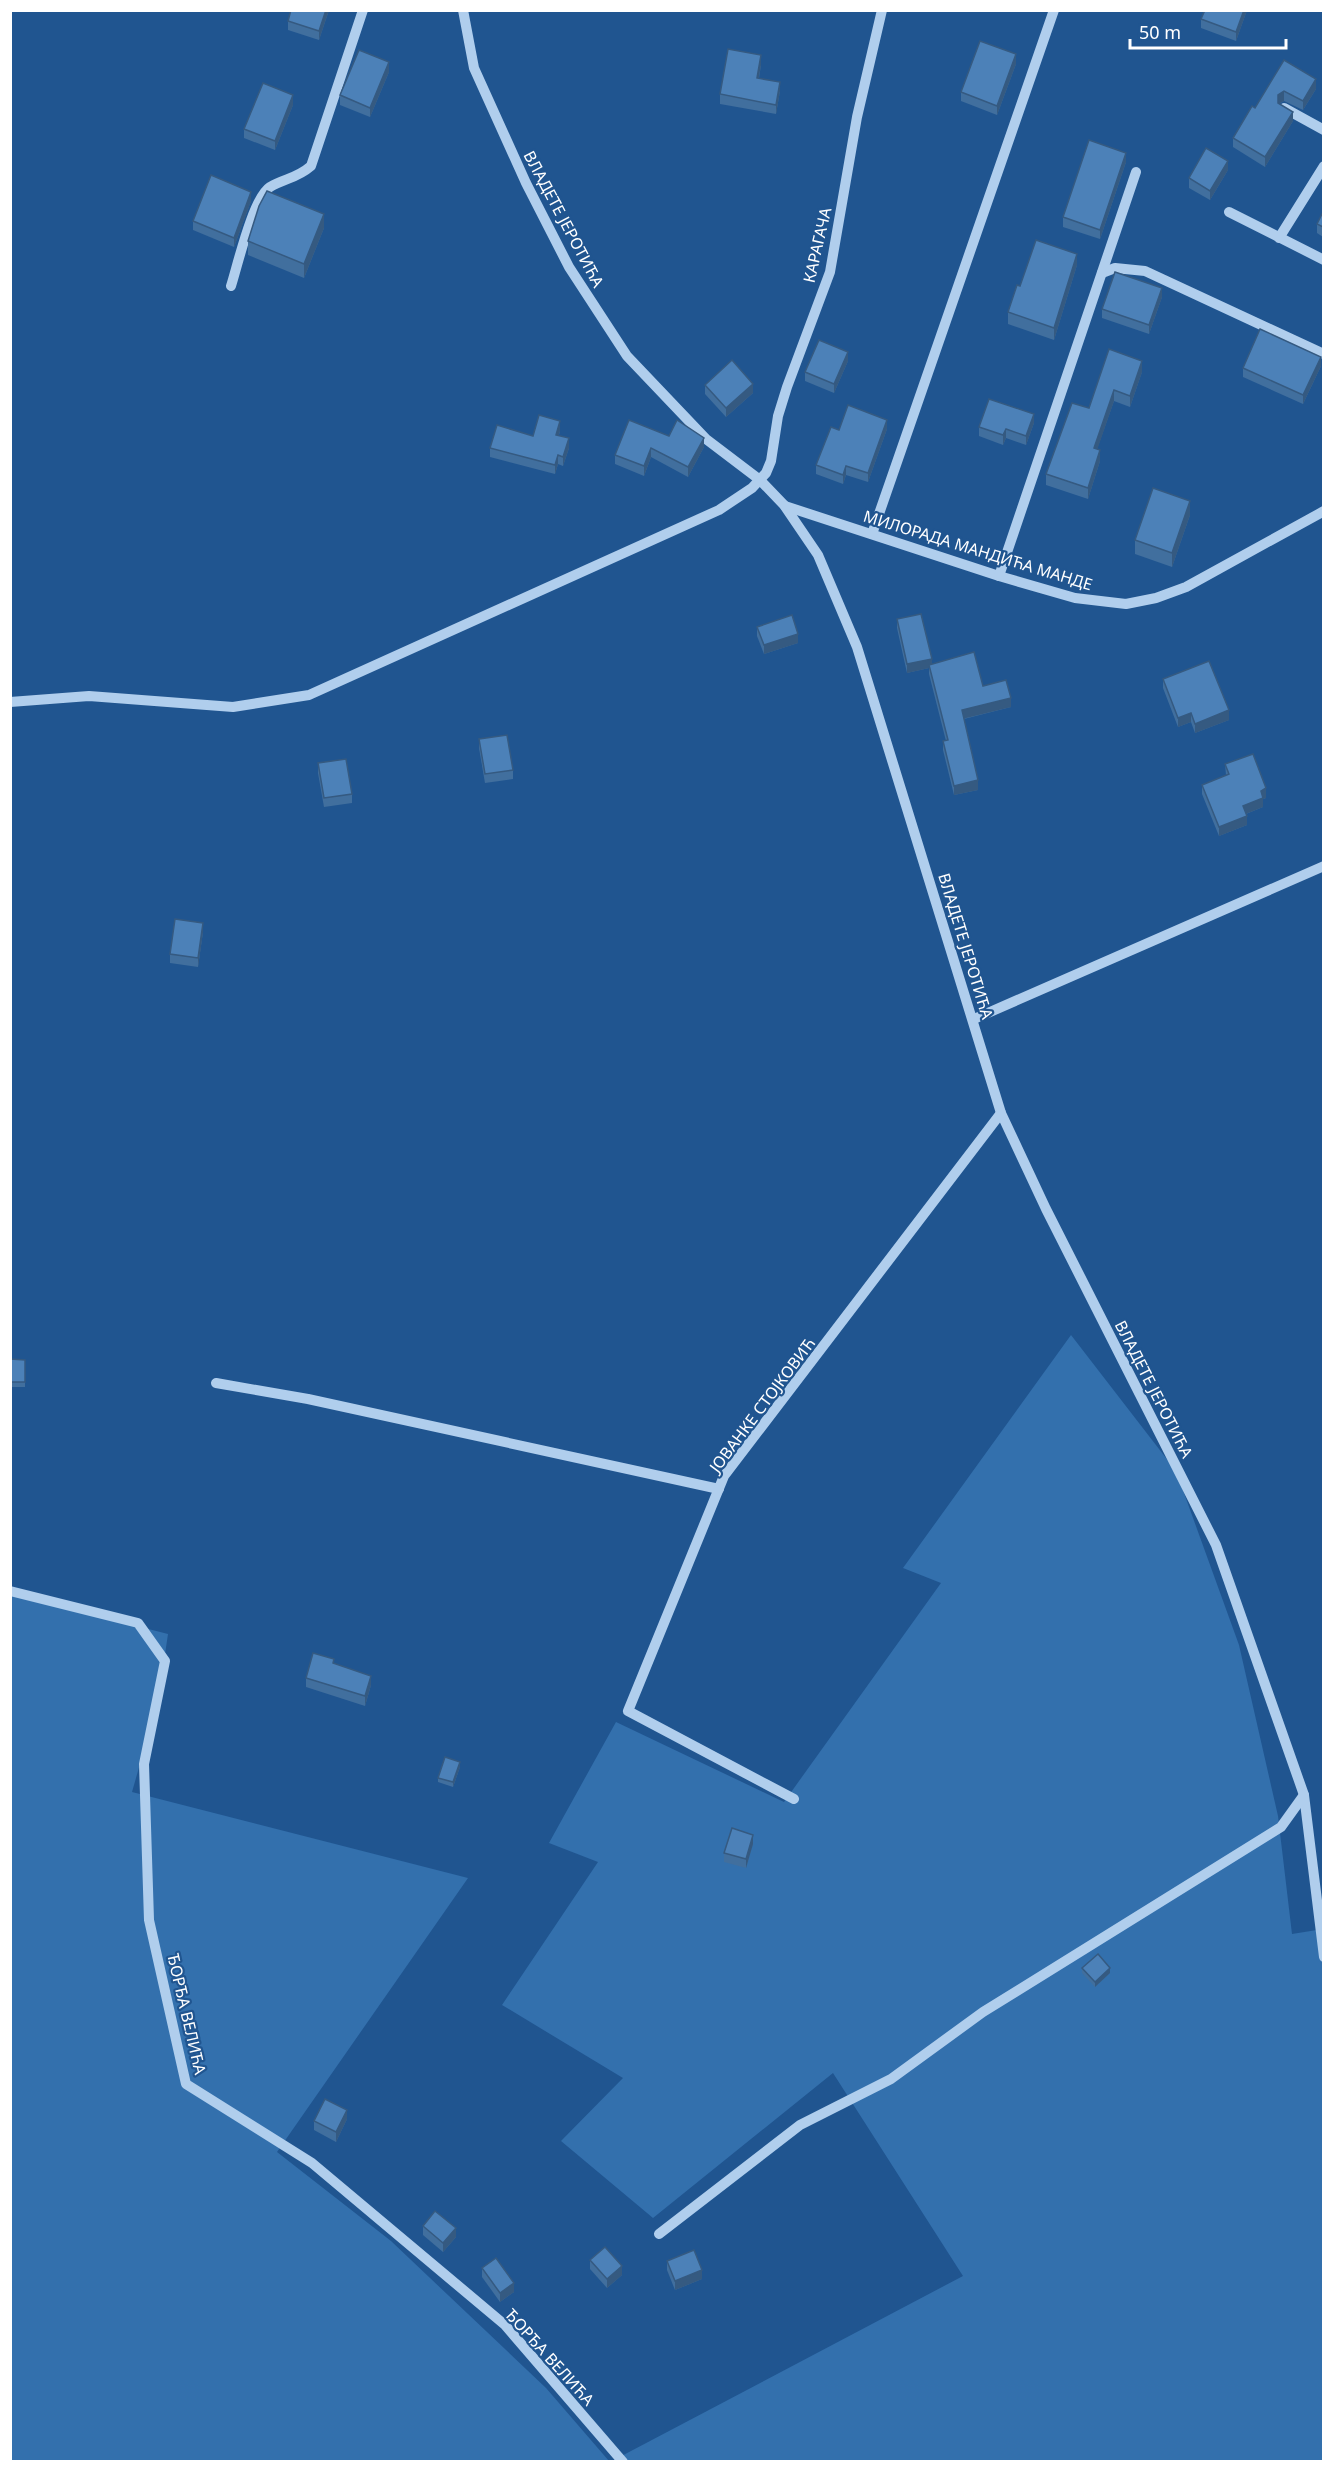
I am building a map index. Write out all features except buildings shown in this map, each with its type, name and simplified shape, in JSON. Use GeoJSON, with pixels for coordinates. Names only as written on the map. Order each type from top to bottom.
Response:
{"type":"FeatureCollection","features":[{"type":"Feature","properties":{"kind":"street"},"geometry":{"type":"LineString","coordinates":[[231,286],[255,208],[269,188],[300,176],[311,166],[363,10]]}},
{"type":"Feature","properties":{"kind":"street","name":"ВЛАДЕТЕ ЈЕРОТИЋА"},"geometry":{"type":"LineString","coordinates":[[463,10],[474,68],[526,183],[569,267],[627,356],[706,439],[760,480],[784,506],[818,555],[857,647],[974,1019],[1001,1113],[1046,1209],[1216,1545],[1304,1795],[1323,1957]]}},
{"type":"Feature","properties":{"kind":"street","name":"КАРАГАЧА"},"geometry":{"type":"LineString","coordinates":[[760,480],[771,461],[778,416],[787,387],[830,273],[857,117],[882,10]]}},
{"type":"Feature","properties":{"kind":"street"},"geometry":{"type":"LineString","coordinates":[[872,534],[1054,10]]}},
{"type":"Feature","properties":{"kind":"street"},"geometry":{"type":"LineString","coordinates":[[1284,108],[1323,130]]}},
{"type":"Feature","properties":{"kind":"street"},"geometry":{"type":"LineString","coordinates":[[1280,238],[1323,166]]}},
{"type":"Feature","properties":{"kind":"street"},"geometry":{"type":"LineString","coordinates":[[999,576],[1136,172]]}},
{"type":"Feature","properties":{"kind":"street"},"geometry":{"type":"LineString","coordinates":[[1229,212],[1323,260]]}},
{"type":"Feature","properties":{"kind":"street"},"geometry":{"type":"LineString","coordinates":[[1102,273],[1115,268],[1145,272],[1323,354]]}},
{"type":"Feature","properties":{"kind":"street"},"geometry":{"type":"LineString","coordinates":[[10,702],[89,696],[233,707],[309,695],[718,510],[740,498],[760,480]]}},
{"type":"Feature","properties":{"kind":"street","name":"МИЛОРАДА МАНДИЋА МАНДЕ"},"geometry":{"type":"LineString","coordinates":[[784,506],[999,576],[1075,598],[1101,603],[1126,604],[1156,598],[1186,587],[1323,514]]}},
{"type":"Feature","properties":{"kind":"street"},"geometry":{"type":"LineString","coordinates":[[974,1019],[1323,866]]}},
{"type":"Feature","properties":{"kind":"street","name":"ЈОВАНКЕ СТОЈКОВИЋ"},"geometry":{"type":"LineString","coordinates":[[794,1799],[628,1712],[724,1476],[1001,1113]]}},
{"type":"Feature","properties":{"kind":"street"},"geometry":{"type":"LineString","coordinates":[[216,1383],[308,1399],[719,1489]]}},
{"type":"Feature","properties":{"kind":"street","name":"ЂОРЂА ВЕЛИЋА"},"geometry":{"type":"LineString","coordinates":[[10,1591],[138,1623],[165,1661],[144,1764],[149,1920],[186,2084],[312,2163],[505,2325],[623,2462]]}},
{"type":"Feature","properties":{"kind":"street"},"geometry":{"type":"LineString","coordinates":[[659,2234],[800,2124],[891,2079],[983,2012],[1281,1827],[1304,1795]]}},
{"type":"Feature","properties":{"kind":"shaded area"},"geometry":{"type":"Polygon","coordinates":[[[1071,1335],[1176,1471],[1239,1645],[1278,1816],[1292,1934],[1323,1929],[1323,2461],[612,2461],[963,2276],[833,2073],[653,2218],[561,2141],[623,2078],[502,2005],[598,1862],[549,1843],[616,1722],[784,1802],[941,1583],[903,1568],[1071,1335]]]}},
{"type":"Feature","properties":{"kind":"shaded area"},"geometry":{"type":"Polygon","coordinates":[[[11,1594],[168,1634],[158,1701],[132,1792],[468,1878],[277,2152],[391,2241],[546,2388],[609,2461],[11,2462],[11,1594]]]}}]}
